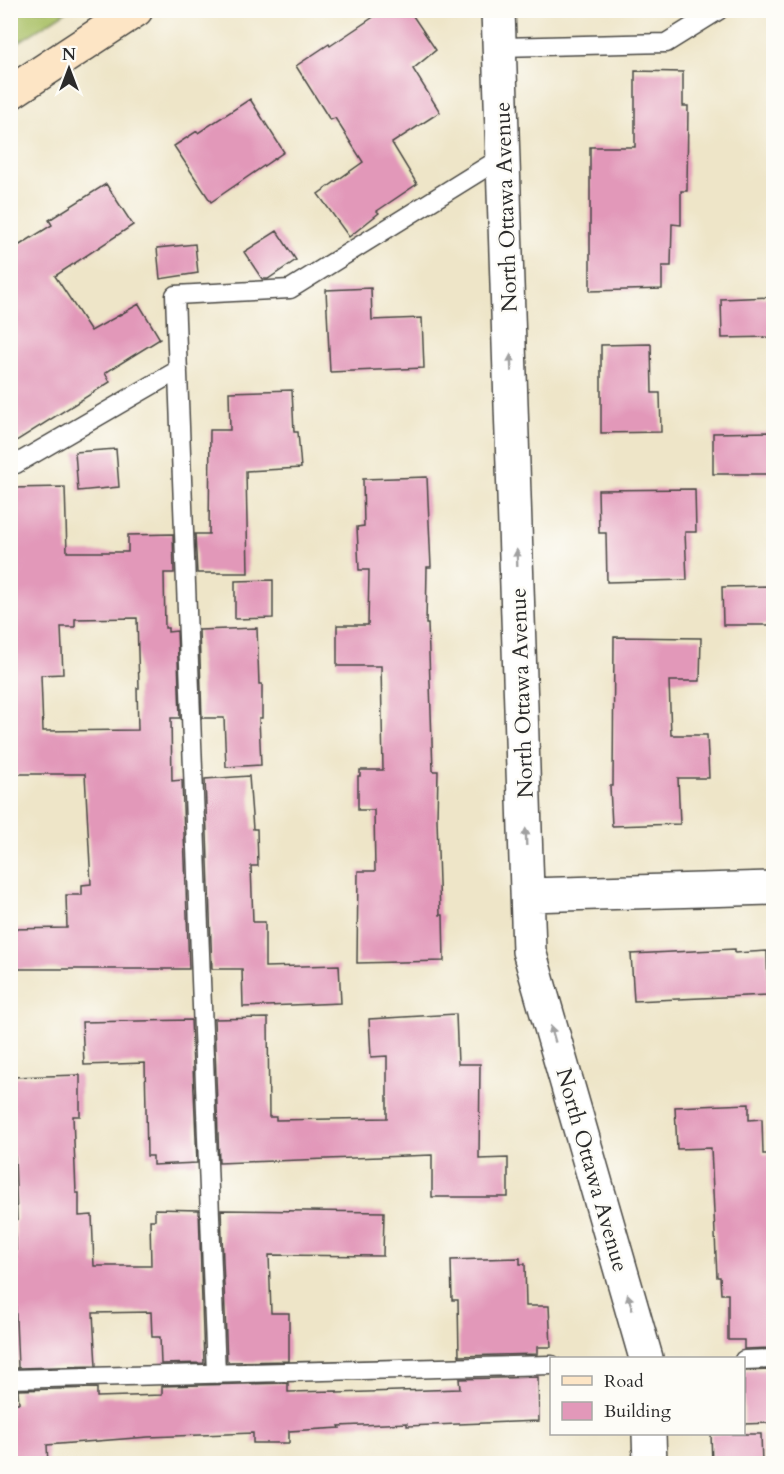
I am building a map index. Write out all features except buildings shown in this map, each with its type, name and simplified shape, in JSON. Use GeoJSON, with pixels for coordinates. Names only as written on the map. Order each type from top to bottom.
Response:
{"type":"FeatureCollection","features":[{"type":"Feature","properties":{"kind":"main road"},"geometry":{"type":"LineString","coordinates":[[10,93],[136,10]]}},
{"type":"Feature","properties":{"kind":"street","name":"North Ottawa Avenue"},"geometry":{"type":"LineString","coordinates":[[498,10],[529,951],[645,1357]]}},
{"type":"Feature","properties":{"kind":"street"},"geometry":{"type":"LineString","coordinates":[[528,895],[774,888]]}},
{"type":"Feature","properties":{"kind":"street"},"geometry":{"type":"LineString","coordinates":[[649,1435],[650,1464]]}},
{"type":"Feature","properties":{"kind":"lane"},"geometry":{"type":"LineString","coordinates":[[500,47],[666,43],[719,10]]}},
{"type":"Feature","properties":{"kind":"lane"},"geometry":{"type":"LineString","coordinates":[[216,1374],[175,295],[290,290],[504,156]]}},
{"type":"Feature","properties":{"kind":"lane"},"geometry":{"type":"LineString","coordinates":[[10,465],[16,464],[178,370]]}},
{"type":"Feature","properties":{"kind":"lane"},"geometry":{"type":"LineString","coordinates":[[745,1360],[774,1359]]}},
{"type":"Feature","properties":{"kind":"lane"},"geometry":{"type":"LineString","coordinates":[[10,1380],[550,1365]]}},
{"type":"Feature","properties":{"kind":"green space"},"geometry":{"type":"Polygon","coordinates":[[[11,10],[67,10],[67,11],[11,47],[11,10]]]}}]}
